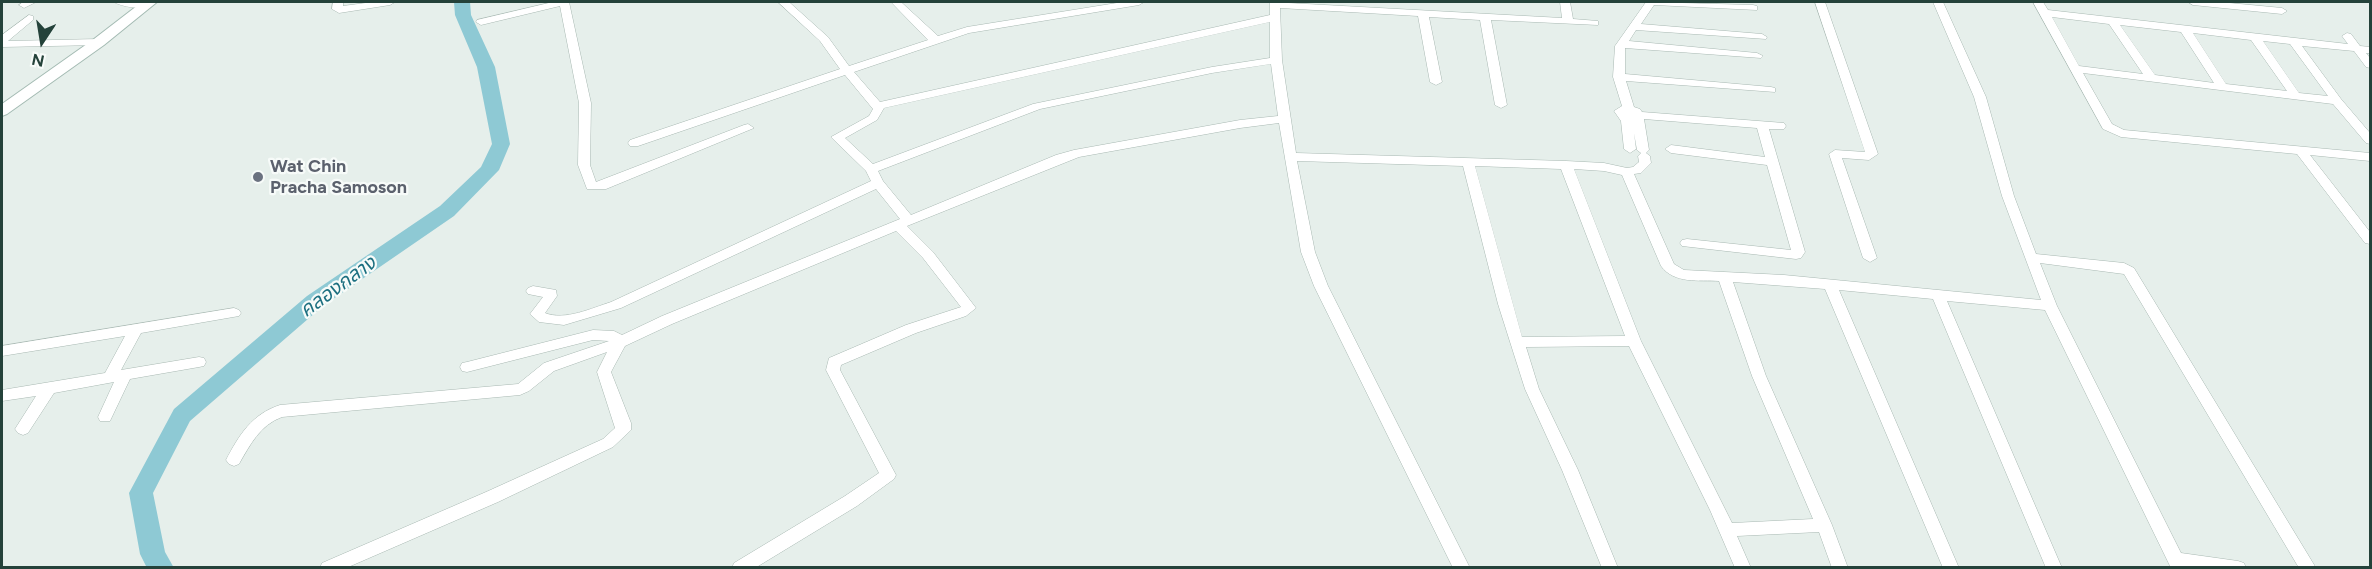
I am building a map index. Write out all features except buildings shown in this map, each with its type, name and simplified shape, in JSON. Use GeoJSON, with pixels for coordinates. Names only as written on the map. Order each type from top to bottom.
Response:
{"type":"FeatureCollection","features":[{"type":"Feature","properties":{"kind":"main road"},"geometry":{"type":"LineString","coordinates":[[2,111],[99,42],[148,3]]}},
{"type":"Feature","properties":{"kind":"street"},"geometry":{"type":"LineString","coordinates":[[119,2],[148,3]]}},
{"type":"Feature","properties":{"kind":"street"},"geometry":{"type":"LineString","coordinates":[[338,2],[337,9],[339,10],[390,2]]}},
{"type":"Feature","properties":{"kind":"street"},"geometry":{"type":"LineString","coordinates":[[481,21],[564,2],[585,103],[584,165],[591,186],[602,186],[748,128]]}},
{"type":"Feature","properties":{"kind":"street"},"geometry":{"type":"LineString","coordinates":[[740,567],[851,501],[888,475],[833,370],[834,362],[910,329],[961,313],[969,308],[904,223],[871,170],[837,137],[877,115],[879,108],[847,71],[824,39],[783,2]]}},
{"type":"Feature","properties":{"kind":"street"},"geometry":{"type":"LineString","coordinates":[[896,2],[934,40]]}},
{"type":"Feature","properties":{"kind":"street"},"geometry":{"type":"LineString","coordinates":[[634,143],[967,30],[1139,2]]}},
{"type":"Feature","properties":{"kind":"street"},"geometry":{"type":"LineString","coordinates":[[1565,2],[1568,22]]}},
{"type":"Feature","properties":{"kind":"street"},"geometry":{"type":"LineString","coordinates":[[1290,157],[1566,165],[1632,171],[1645,163],[1637,153],[1633,115],[1619,77],[1618,64],[1622,44],[1636,27],[1651,2],[1753,8]]}},
{"type":"Feature","properties":{"kind":"street"},"geometry":{"type":"LineString","coordinates":[[1820,2],[1872,154],[1869,156],[1835,154],[1870,258]]}},
{"type":"Feature","properties":{"kind":"street"},"geometry":{"type":"LineString","coordinates":[[1938,2],[1980,97],[2008,196],[2050,306],[2178,563],[2238,567]]}},
{"type":"Feature","properties":{"kind":"street"},"geometry":{"type":"LineString","coordinates":[[2038,2],[2107,126],[2121,133],[2370,157]]}},
{"type":"Feature","properties":{"kind":"street"},"geometry":{"type":"LineString","coordinates":[[2193,2],[2282,11]]}},
{"type":"Feature","properties":{"kind":"street"},"geometry":{"type":"LineString","coordinates":[[876,106],[1275,8],[1423,13],[1594,24]]}},
{"type":"Feature","properties":{"kind":"street"},"geometry":{"type":"LineString","coordinates":[[1275,8],[1276,60],[1290,157],[1308,252],[1321,286],[1462,567]]}},
{"type":"Feature","properties":{"kind":"street"},"geometry":{"type":"LineString","coordinates":[[1423,13],[1436,82]]}},
{"type":"Feature","properties":{"kind":"street"},"geometry":{"type":"LineString","coordinates":[[2044,14],[2370,50]]}},
{"type":"Feature","properties":{"kind":"street"},"geometry":{"type":"LineString","coordinates":[[1485,17],[1501,105]]}},
{"type":"Feature","properties":{"kind":"street"},"geometry":{"type":"LineString","coordinates":[[2,40],[29,18]]}},
{"type":"Feature","properties":{"kind":"street"},"geometry":{"type":"LineString","coordinates":[[2113,22],[2151,78]]}},
{"type":"Feature","properties":{"kind":"street"},"geometry":{"type":"LineString","coordinates":[[1636,27],[1762,37]]}},
{"type":"Feature","properties":{"kind":"street"},"geometry":{"type":"LineString","coordinates":[[2186,31],[2222,85]]}},
{"type":"Feature","properties":{"kind":"street"},"geometry":{"type":"LineString","coordinates":[[2347,36],[2370,65]]}},
{"type":"Feature","properties":{"kind":"street"},"geometry":{"type":"LineString","coordinates":[[2255,38],[2295,95]]}},
{"type":"Feature","properties":{"kind":"street"},"geometry":{"type":"LineString","coordinates":[[2,45],[99,42]]}},
{"type":"Feature","properties":{"kind":"street"},"geometry":{"type":"LineString","coordinates":[[2295,43],[2337,101],[2370,140]]}},
{"type":"Feature","properties":{"kind":"street"},"geometry":{"type":"LineString","coordinates":[[1622,44],[1757,56]]}},
{"type":"Feature","properties":{"kind":"street"},"geometry":{"type":"LineString","coordinates":[[871,170],[1037,106],[1212,70],[1276,60]]}},
{"type":"Feature","properties":{"kind":"street"},"geometry":{"type":"LineString","coordinates":[[2075,69],[2222,85],[2337,101]]}},
{"type":"Feature","properties":{"kind":"street"},"geometry":{"type":"LineString","coordinates":[[1619,77],[1771,90]]}},
{"type":"Feature","properties":{"kind":"street"},"geometry":{"type":"LineString","coordinates":[[1633,115],[1780,126]]}},
{"type":"Feature","properties":{"kind":"street"},"geometry":{"type":"LineString","coordinates":[[234,459],[258,422],[280,411],[520,389],[551,366],[594,353],[782,271],[1043,165],[1078,153],[1240,124],[1285,119]]}},
{"type":"Feature","properties":{"kind":"street"},"geometry":{"type":"LineString","coordinates":[[1687,243],[1796,255],[1798,252],[1761,125]]}},
{"type":"Feature","properties":{"kind":"street"},"geometry":{"type":"LineString","coordinates":[[1671,149],[1773,162]]}},
{"type":"Feature","properties":{"kind":"street"},"geometry":{"type":"LineString","coordinates":[[2300,150],[2370,240]]}},
{"type":"Feature","properties":{"kind":"street"},"geometry":{"type":"LineString","coordinates":[[1468,161],[1516,342],[1532,389],[1570,470],[1610,567]]}},
{"type":"Feature","properties":{"kind":"street"},"geometry":{"type":"LineString","coordinates":[[1566,165],[1634,340],[1728,530],[1743,567]]}},
{"type":"Feature","properties":{"kind":"street"},"geometry":{"type":"LineString","coordinates":[[1632,171],[1668,266],[1674,272],[1684,275],[1830,284],[2050,306]]}},
{"type":"Feature","properties":{"kind":"street"},"geometry":{"type":"LineString","coordinates":[[533,291],[551,292],[548,302],[537,314],[539,317],[555,320],[588,315],[627,300],[878,183]]}},
{"type":"Feature","properties":{"kind":"street"},"geometry":{"type":"LineString","coordinates":[[2031,258],[2117,266],[2129,271],[2308,567]]}},
{"type":"Feature","properties":{"kind":"street"},"geometry":{"type":"LineString","coordinates":[[1724,277],[1759,376],[1840,567]]}},
{"type":"Feature","properties":{"kind":"street"},"geometry":{"type":"LineString","coordinates":[[1830,284],[1950,567]]}},
{"type":"Feature","properties":{"kind":"street"},"geometry":{"type":"LineString","coordinates":[[1938,296],[2054,567]]}},
{"type":"Feature","properties":{"kind":"street"},"geometry":{"type":"LineString","coordinates":[[2,351],[234,313]]}},
{"type":"Feature","properties":{"kind":"street"},"geometry":{"type":"LineString","coordinates":[[109,378],[136,329]]}},
{"type":"Feature","properties":{"kind":"street"},"geometry":{"type":"LineString","coordinates":[[467,367],[593,335],[614,336],[620,342]]}},
{"type":"Feature","properties":{"kind":"street"},"geometry":{"type":"LineString","coordinates":[[1516,342],[1634,340]]}},
{"type":"Feature","properties":{"kind":"street"},"geometry":{"type":"LineString","coordinates":[[328,567],[492,497],[608,443],[623,430],[623,423],[604,372],[620,342]]}},
{"type":"Feature","properties":{"kind":"street"},"geometry":{"type":"LineString","coordinates":[[2,396],[199,362]]}},
{"type":"Feature","properties":{"kind":"street"},"geometry":{"type":"LineString","coordinates":[[105,417],[125,375]]}},
{"type":"Feature","properties":{"kind":"street"},"geometry":{"type":"LineString","coordinates":[[23,429],[49,388]]}},
{"type":"Feature","properties":{"kind":"street"},"geometry":{"type":"LineString","coordinates":[[1728,530],[1824,525]]}},
{"type":"Feature","properties":{"kind":"waterway","name":"คลองกลาง"},"geometry":{"type":"LineString","coordinates":[[161,568],[153,554],[141,493],[182,415],[315,301],[447,211],[489,170],[501,144],[486,67],[463,15],[462,2]]}},
{"type":"Feature","properties":{"kind":"place","name":"Wat Chin Pracha Samoson"},"geometry":{"type":"Point","coordinates":[258,177]}}]}
